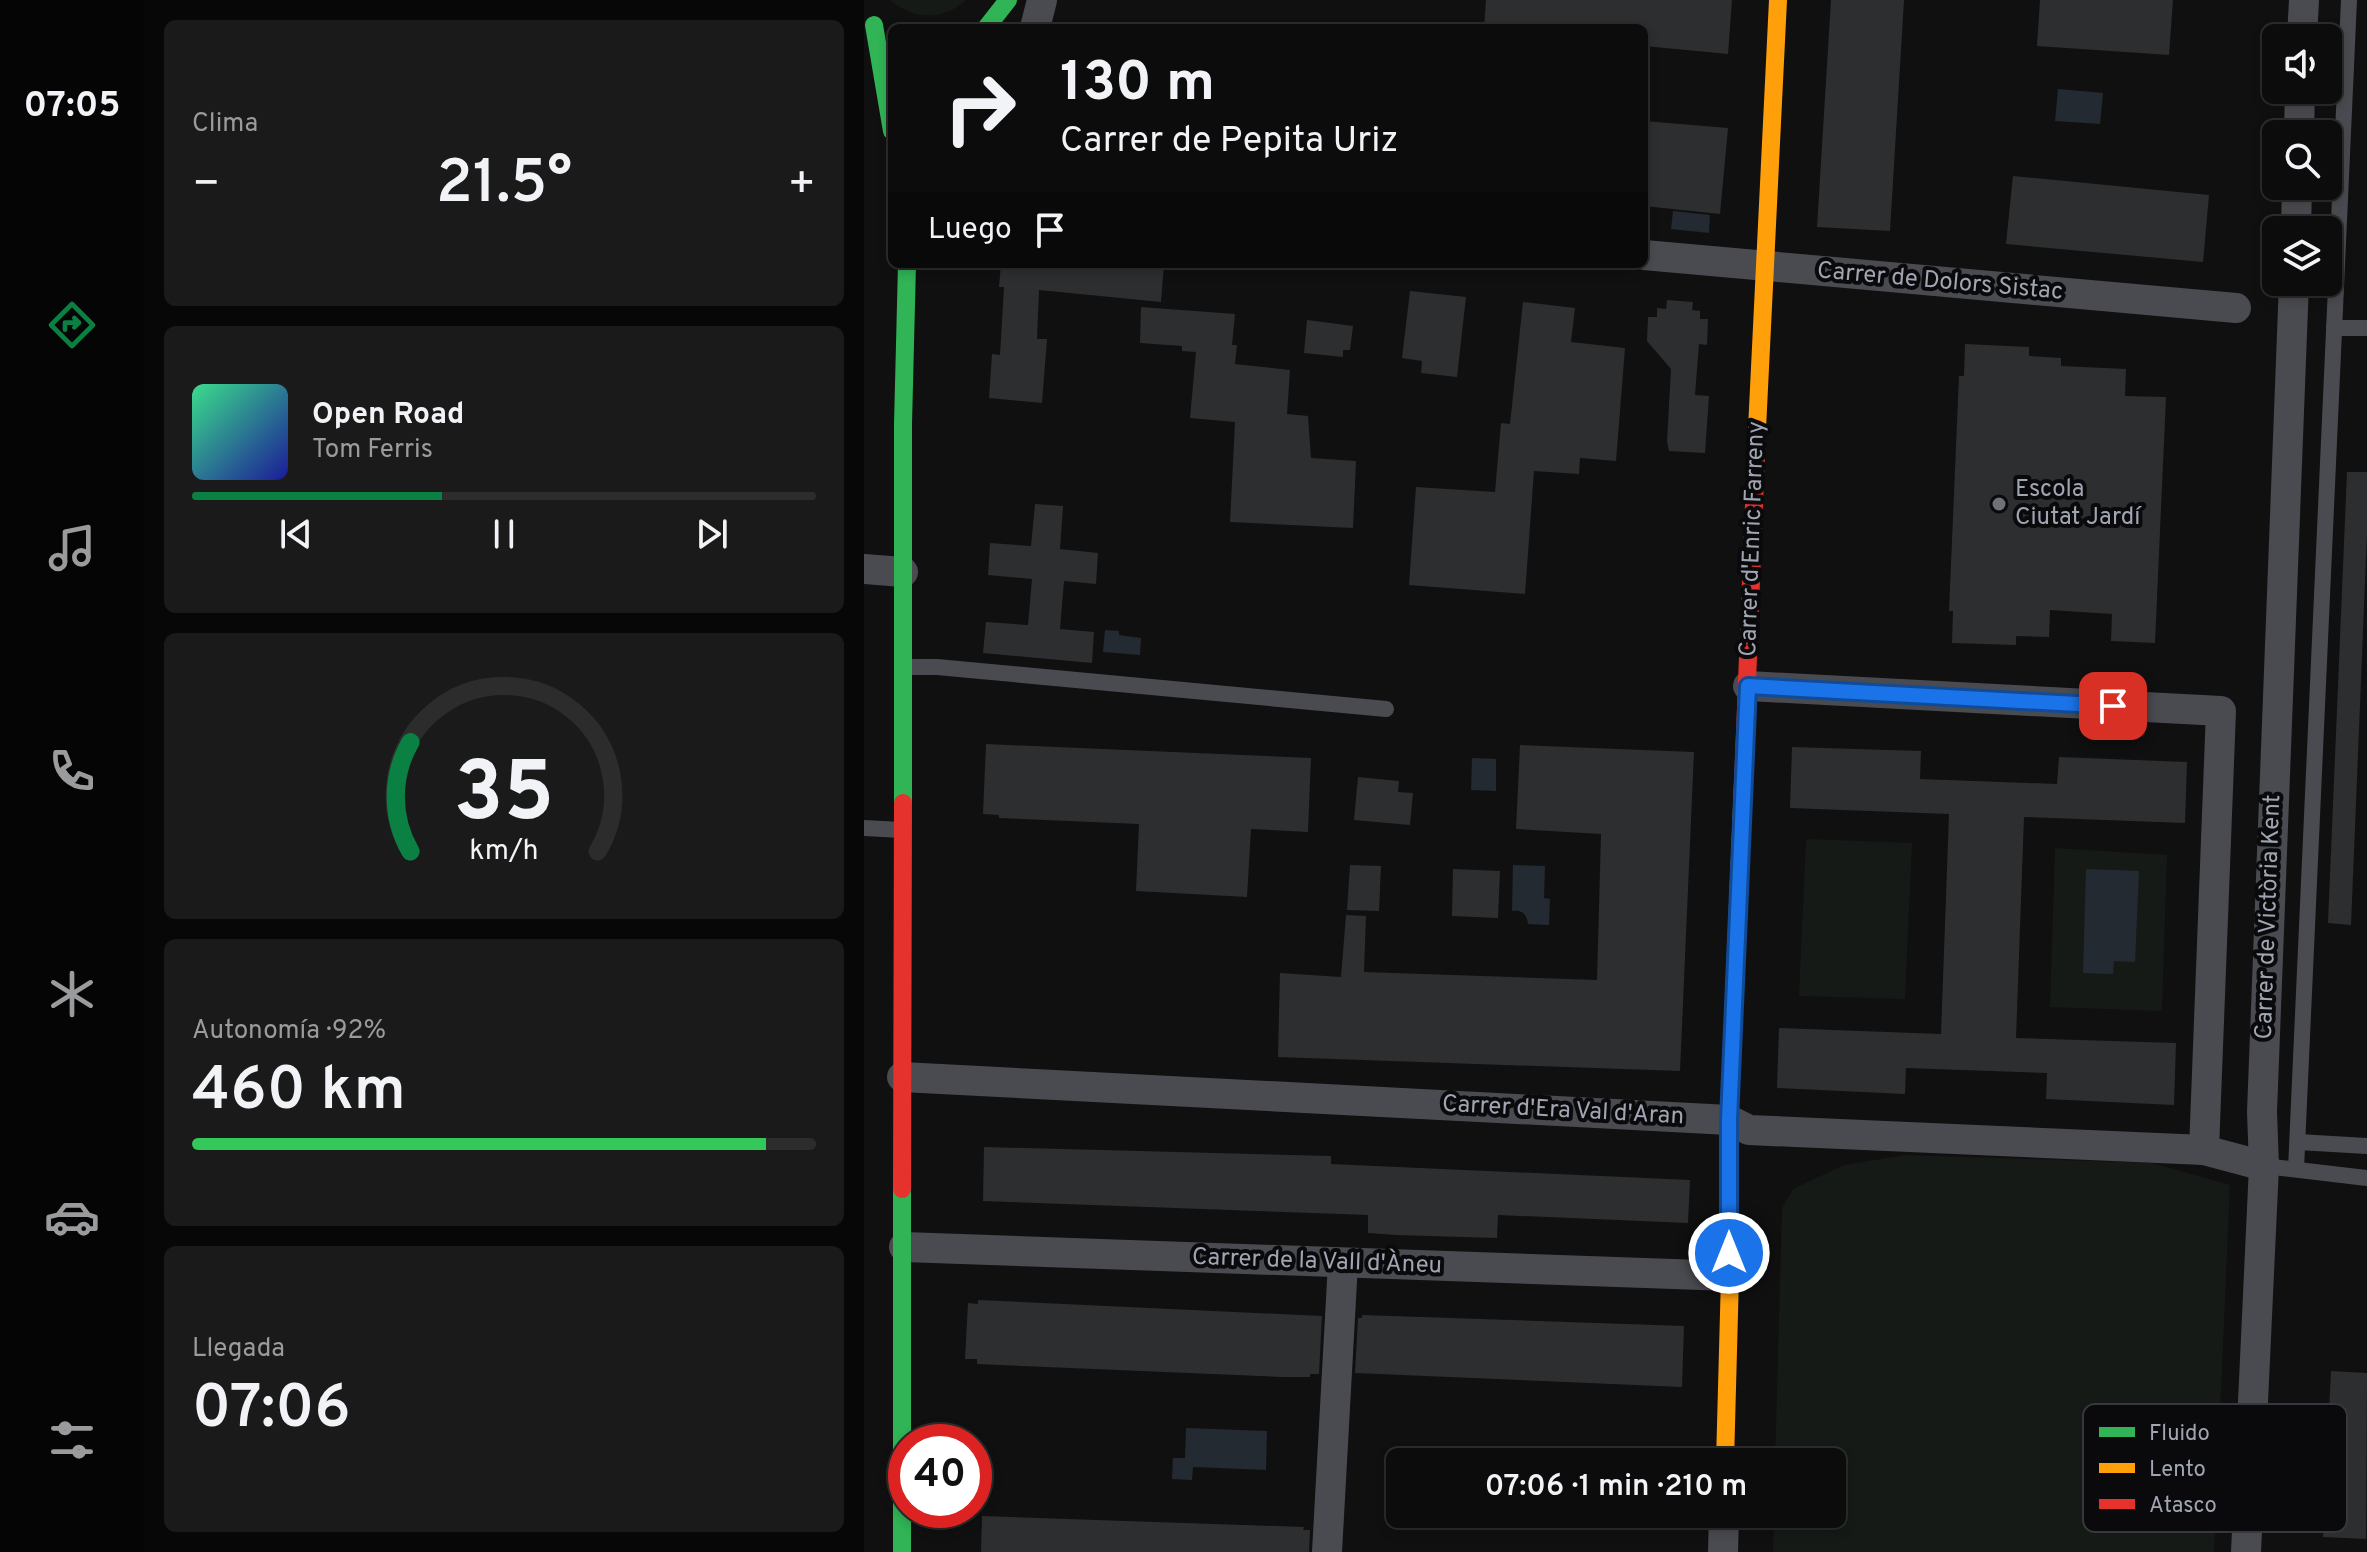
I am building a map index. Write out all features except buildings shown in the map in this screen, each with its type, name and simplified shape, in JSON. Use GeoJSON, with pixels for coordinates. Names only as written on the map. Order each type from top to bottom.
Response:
{"type":"FeatureCollection","features":[{"type":"Feature","properties":{"kind":"street"},"geometry":{"type":"LineString","coordinates":[[1036,24],[1042,0]]}},
{"type":"Feature","properties":{"kind":"street","name":"Carrer d'Enric Farreny"},"geometry":{"type":"LineString","coordinates":[[1725,1448],[1730,1276],[1729,1120],[1778,0]]}},
{"type":"Feature","properties":{"kind":"street"},"geometry":{"type":"LineString","coordinates":[[2303,24],[2304,0]]}},
{"type":"Feature","properties":{"kind":"street"},"geometry":{"type":"LineString","coordinates":[[869,20],[888,35]]}},
{"type":"Feature","properties":{"kind":"street"},"geometry":{"type":"LineString","coordinates":[[869,20],[888,112]]}},
{"type":"Feature","properties":{"kind":"street","name":"Carrer de Dolors Sistac"},"geometry":{"type":"LineString","coordinates":[[1648,255],[2236,308]]}},
{"type":"Feature","properties":{"kind":"street"},"geometry":{"type":"LineString","coordinates":[[902,1552],[903,424],[907,268]]}},
{"type":"Feature","properties":{"kind":"street","name":"Carrer de Victòria Kent"},"geometry":{"type":"LineString","coordinates":[[2253,1404],[2293,296]]}},
{"type":"Feature","properties":{"kind":"street"},"geometry":{"type":"LineString","coordinates":[[864,569],[903,572]]}},
{"type":"Feature","properties":{"kind":"street"},"geometry":{"type":"LineString","coordinates":[[1748,686],[2221,711],[2204,1150]]}},
{"type":"Feature","properties":{"kind":"street","name":"Carrer d'Era Val d'Aran"},"geometry":{"type":"LineString","coordinates":[[902,1077],[1729,1120],[1749,1130],[2204,1150],[2264,1166]]}},
{"type":"Feature","properties":{"kind":"street","name":"Carrer de la Vall d'Àneu"},"geometry":{"type":"LineString","coordinates":[[904,1247],[1730,1276]]}},
{"type":"Feature","properties":{"kind":"street"},"geometry":{"type":"LineString","coordinates":[[1327,1552],[1343,1263]]}},
{"type":"Feature","properties":{"kind":"street"},"geometry":{"type":"LineString","coordinates":[[1723,1552],[1724,1528]]}},
{"type":"Feature","properties":{"kind":"street","name":"Carrer de Victòria Kent"},"geometry":{"type":"LineString","coordinates":[[2246,1552],[2247,1532]]}},
{"type":"Feature","properties":{"kind":"lane","name":"Carrer de Victòria Kent"},"geometry":{"type":"LineString","coordinates":[[2296,1169],[2349,0]]}},
{"type":"Feature","properties":{"kind":"lane"},"geometry":{"type":"LineString","coordinates":[[2334,328],[2367,328]]}},
{"type":"Feature","properties":{"kind":"lane"},"geometry":{"type":"LineString","coordinates":[[904,667],[937,667],[1386,709]]}},
{"type":"Feature","properties":{"kind":"lane"},"geometry":{"type":"LineString","coordinates":[[864,828],[903,830]]}},
{"type":"Feature","properties":{"kind":"lane"},"geometry":{"type":"LineString","coordinates":[[2298,1142],[2367,1146]]}},
{"type":"Feature","properties":{"kind":"lane","name":"Carrer d'Era Val d'Aran"},"geometry":{"type":"LineString","coordinates":[[2264,1166],[2367,1178]]}},
{"type":"Feature","properties":{"kind":"shaded area"},"geometry":{"type":"Polygon","coordinates":[[[890,0],[966,0],[948,12],[928,15],[908,11],[890,0]]]}},
{"type":"Feature","properties":{"kind":"shaded area"},"geometry":{"type":"Polygon","coordinates":[[[2058,89],[2103,93],[2100,124],[2055,121],[2058,89]]]}},
{"type":"Feature","properties":{"kind":"shaded area"},"geometry":{"type":"Polygon","coordinates":[[[1673,211],[1710,215],[1709,233],[1671,229],[1673,211]]]}},
{"type":"Feature","properties":{"kind":"shaded area"},"geometry":{"type":"Polygon","coordinates":[[[1105,630],[1141,638],[1140,655],[1103,652],[1105,630]]]}},
{"type":"Feature","properties":{"kind":"shaded area"},"geometry":{"type":"Polygon","coordinates":[[[1472,758],[1496,759],[1496,791],[1471,790],[1472,758]]]}},
{"type":"Feature","properties":{"kind":"shaded area"},"geometry":{"type":"Polygon","coordinates":[[[1806,839],[1912,843],[1905,999],[1799,996],[1806,839]]]}},
{"type":"Feature","properties":{"kind":"shaded area"},"geometry":{"type":"Polygon","coordinates":[[[2055,848],[2167,855],[2162,1011],[2050,1007],[2055,848]]]}},
{"type":"Feature","properties":{"kind":"shaded area"},"geometry":{"type":"Polygon","coordinates":[[[1513,865],[1545,866],[1544,898],[1550,899],[1549,925],[1528,924],[1523,913],[1512,911],[1513,865]]]}},
{"type":"Feature","properties":{"kind":"shaded area"},"geometry":{"type":"Polygon","coordinates":[[[2086,869],[2139,871],[2135,962],[2114,961],[2113,974],[2083,973],[2086,869]]]}},
{"type":"Feature","properties":{"kind":"shaded area"},"geometry":{"type":"Polygon","coordinates":[[[1905,1155],[2152,1163],[2230,1185],[2220,1404],[2083,1404],[2083,1532],[2215,1532],[2214,1552],[1773,1552],[1774,1528],[1846,1528],[1846,1448],[1775,1448],[1782,1208],[1793,1189],[1844,1165],[1905,1155]]]}},
{"type":"Feature","properties":{"kind":"shaded area"},"geometry":{"type":"Polygon","coordinates":[[[1186,1428],[1267,1431],[1266,1470],[1193,1467],[1192,1480],[1172,1479],[1173,1458],[1185,1458],[1186,1428]]]}},
{"type":"Feature","properties":{"kind":"traffic: fast"},"geometry":{"type":"LineString","coordinates":[[989,24],[1008,0]]}},
{"type":"Feature","properties":{"kind":"traffic: fast"},"geometry":{"type":"LineString","coordinates":[[874,25],[888,107]]}},
{"type":"Feature","properties":{"kind":"traffic: fast"},"geometry":{"type":"LineString","coordinates":[[903,803],[903,424],[907,268]]}},
{"type":"Feature","properties":{"kind":"traffic: fast"},"geometry":{"type":"LineString","coordinates":[[902,1189],[902,1552]]}},
{"type":"Feature","properties":{"kind":"traffic: slow"},"geometry":{"type":"LineString","coordinates":[[1757,429],[1778,0]]}},
{"type":"Feature","properties":{"kind":"traffic: slow"},"geometry":{"type":"LineString","coordinates":[[1725,1448],[1730,1276],[1729,1120],[1743,783]]}},
{"type":"Feature","properties":{"kind":"traffic: jam"},"geometry":{"type":"LineString","coordinates":[[1743,783],[1757,429]]}},
{"type":"Feature","properties":{"kind":"traffic: jam"},"geometry":{"type":"LineString","coordinates":[[902,1189],[903,803]]}},
{"type":"Feature","properties":{"kind":"place","name":"Escola Ciutat Jardí"},"geometry":{"type":"Point","coordinates":[1999,504]}},
{"type":"Feature","properties":{"kind":"route"},"geometry":{"type":"LineString","coordinates":[[1729,1253],[1729,1120],[1748,686],[2113,706]]}}]}
